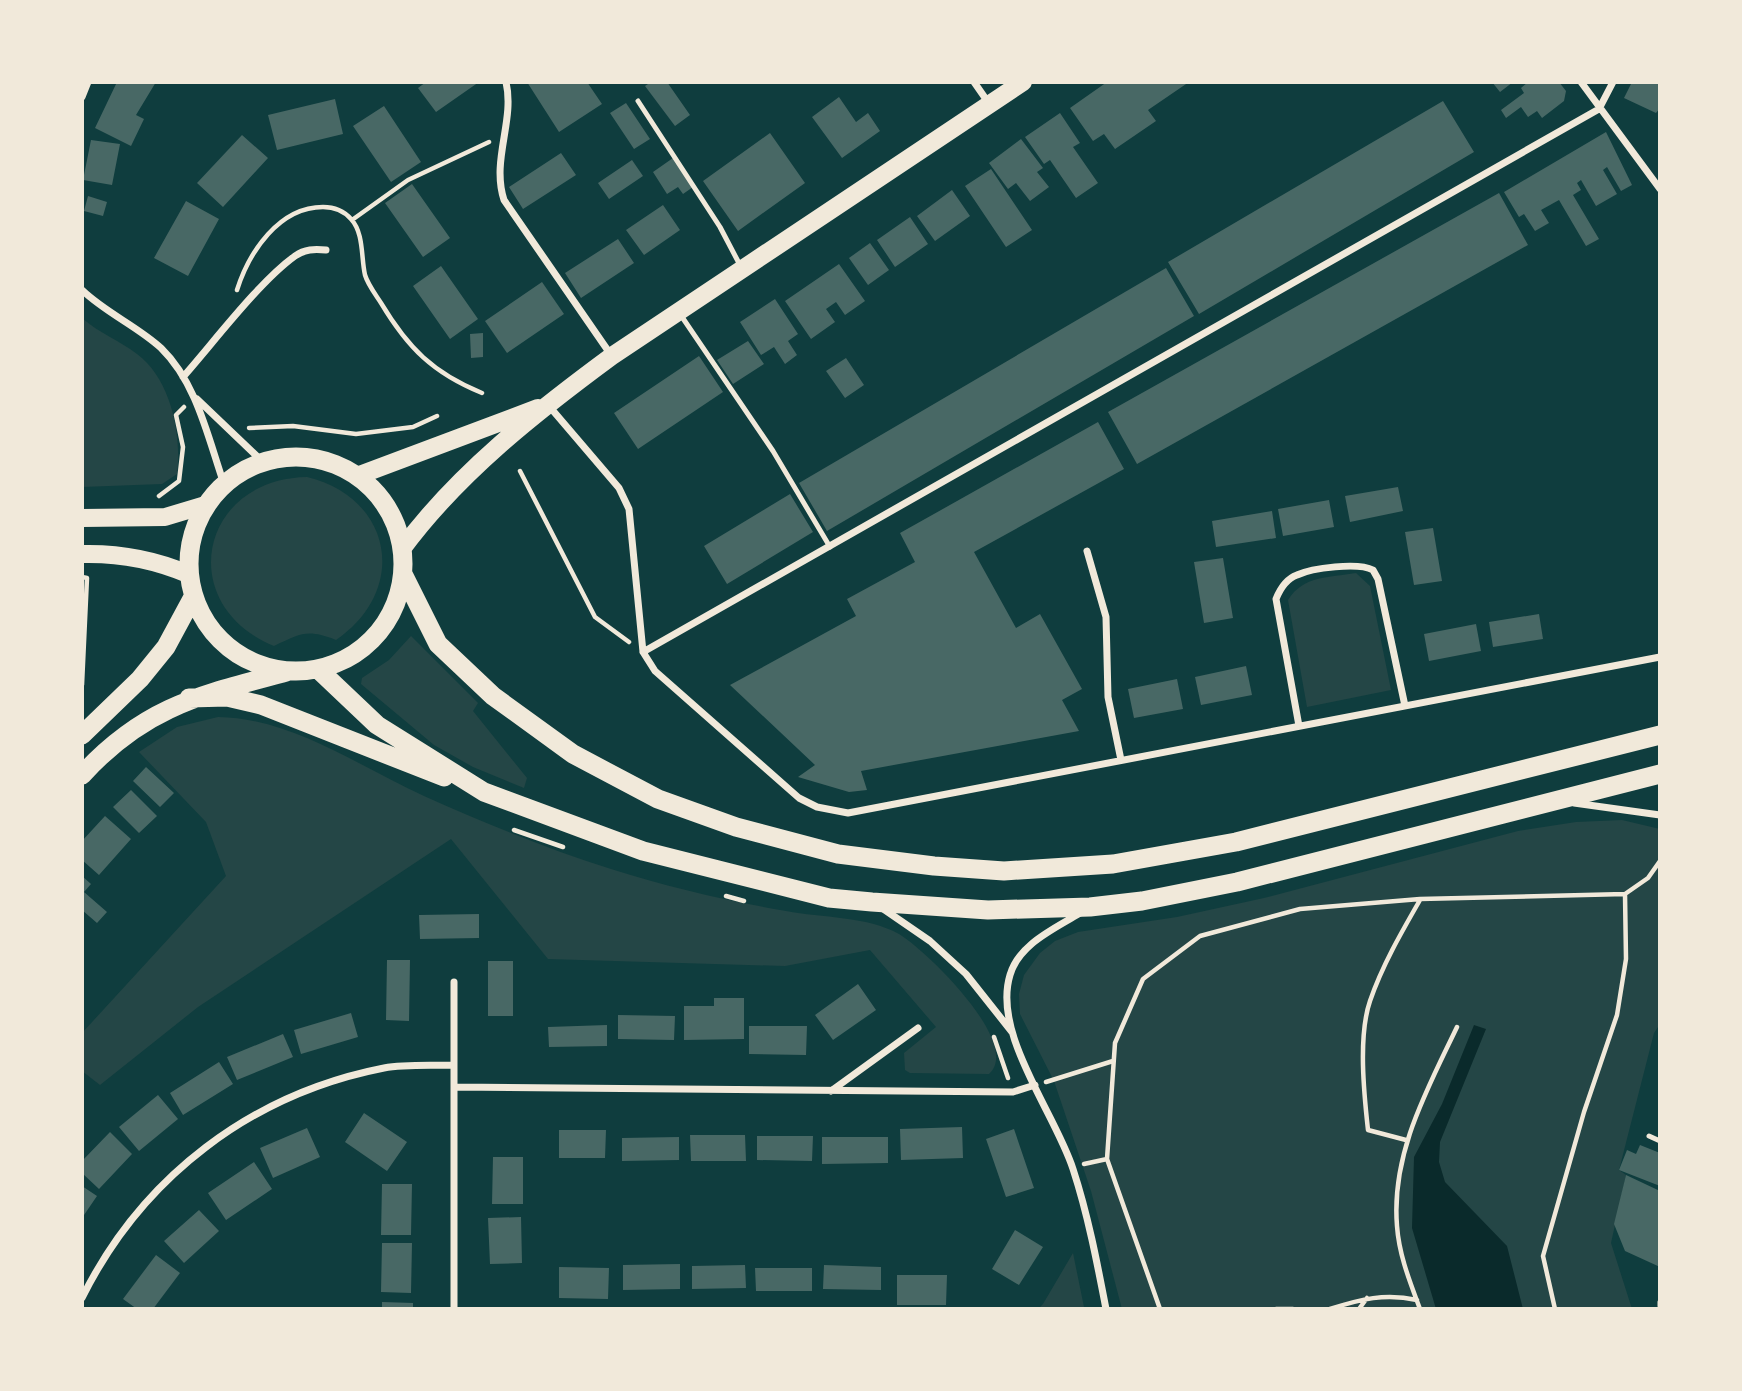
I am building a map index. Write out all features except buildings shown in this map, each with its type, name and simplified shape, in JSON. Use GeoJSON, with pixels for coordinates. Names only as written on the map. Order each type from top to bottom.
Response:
{"type":"FeatureCollection","features":[{"type":"Feature","properties":{"kind":"highway"},"geometry":{"type":"LineString","coordinates":[[82,775],[146,721],[189,698],[287,672],[319,670],[350,657],[377,635],[395,607],[403,574],[402,549],[395,523],[379,496],[357,476],[335,464],[312,458],[287,457],[263,461],[242,470],[224,484],[205,505],[191,538],[188,574],[193,597],[206,625],[228,649],[255,662],[287,672]]}},
{"type":"Feature","properties":{"kind":"highway"},"geometry":{"type":"LineString","coordinates":[[403,574],[438,644],[493,695],[573,754],[658,799],[736,827],[838,854],[934,866],[1004,871],[1113,864],[1236,842],[1660,735]]}},
{"type":"Feature","properties":{"kind":"highway"},"geometry":{"type":"LineString","coordinates":[[82,735],[140,679],[166,647],[193,597]]}},
{"type":"Feature","properties":{"kind":"highway"},"geometry":{"type":"LineString","coordinates":[[319,670],[377,725],[484,792]]}},
{"type":"Feature","properties":{"kind":"highway"},"geometry":{"type":"LineString","coordinates":[[189,698],[227,698],[261,705],[643,851],[830,898],[988,910],[1090,907],[1237,882],[1660,774]]}},
{"type":"Feature","properties":{"kind":"main road"},"geometry":{"type":"LineString","coordinates":[[402,549],[462,480],[547,404],[612,356],[991,107],[1023,82]]}},
{"type":"Feature","properties":{"kind":"main road"},"geometry":{"type":"LineString","coordinates":[[357,476],[547,404]]}},
{"type":"Feature","properties":{"kind":"main road"},"geometry":{"type":"LineString","coordinates":[[82,518],[165,517],[205,505]]}},
{"type":"Feature","properties":{"kind":"main road"},"geometry":{"type":"LineString","coordinates":[[82,554],[131,556],[157,561],[188,574]]}},
{"type":"Feature","properties":{"kind":"street"},"geometry":{"type":"LineString","coordinates":[[82,97],[88,82]]}},
{"type":"Feature","properties":{"kind":"street"},"geometry":{"type":"LineString","coordinates":[[506,82],[509,95],[498,167],[498,183],[504,200],[612,356]]}},
{"type":"Feature","properties":{"kind":"street"},"geometry":{"type":"LineString","coordinates":[[974,82],[991,107]]}},
{"type":"Feature","properties":{"kind":"street"},"geometry":{"type":"LineString","coordinates":[[1581,82],[1660,189]]}},
{"type":"Feature","properties":{"kind":"street"},"geometry":{"type":"LineString","coordinates":[[643,652],[1599,109],[1613,82]]}},
{"type":"Feature","properties":{"kind":"street"},"geometry":{"type":"LineString","coordinates":[[183,377],[296,255],[310,249],[326,250]]}},
{"type":"Feature","properties":{"kind":"street"},"geometry":{"type":"LineString","coordinates":[[82,290],[160,347],[183,377],[194,396],[224,484]]}},
{"type":"Feature","properties":{"kind":"street"},"geometry":{"type":"LineString","coordinates":[[194,396],[263,461]]}},
{"type":"Feature","properties":{"kind":"street"},"geometry":{"type":"LineString","coordinates":[[547,404],[618,488],[629,509],[643,652],[655,671],[799,798],[817,807],[848,813],[1660,657]]}},
{"type":"Feature","properties":{"kind":"street"},"geometry":{"type":"LineString","coordinates":[[1087,551],[1106,617],[1108,697],[1121,760]]}},
{"type":"Feature","properties":{"kind":"street"},"geometry":{"type":"LineString","coordinates":[[1299,726],[1276,599],[1280,589],[1297,574],[1355,565],[1373,570],[1378,579],[1405,706]]}},
{"type":"Feature","properties":{"kind":"street"},"geometry":{"type":"LineString","coordinates":[[1557,801],[1660,815]]}},
{"type":"Feature","properties":{"kind":"street"},"geometry":{"type":"LineString","coordinates":[[872,902],[930,941],[966,974],[1013,1032]]}},
{"type":"Feature","properties":{"kind":"street"},"geometry":{"type":"LineString","coordinates":[[1090,907],[1036,940],[1017,960],[1010,974],[1006,996],[1013,1032],[1073,1167],[1088,1219],[1106,1309]]}},
{"type":"Feature","properties":{"kind":"street"},"geometry":{"type":"LineString","coordinates":[[454,982],[454,1309]]}},
{"type":"Feature","properties":{"kind":"street"},"geometry":{"type":"LineString","coordinates":[[831,1091],[918,1028]]}},
{"type":"Feature","properties":{"kind":"street"},"geometry":{"type":"LineString","coordinates":[[82,1298],[118,1234],[157,1189],[196,1153],[240,1121],[288,1097],[331,1082],[387,1068],[453,1065]]}},
{"type":"Feature","properties":{"kind":"street"},"geometry":{"type":"LineString","coordinates":[[454,1087],[1013,1093],[1035,1085]]}},
{"type":"Feature","properties":{"kind":"lane"},"geometry":{"type":"LineString","coordinates":[[638,101],[720,227],[742,269]]}},
{"type":"Feature","properties":{"kind":"lane"},"geometry":{"type":"LineString","coordinates":[[678,312],[792,482],[830,547]]}},
{"type":"Feature","properties":{"kind":"lane"},"geometry":{"type":"LineString","coordinates":[[1649,1136],[1660,1141]]}},
{"type":"Feature","properties":{"kind":"path"},"geometry":{"type":"LineString","coordinates":[[352,220],[408,180],[503,135]]}},
{"type":"Feature","properties":{"kind":"path"},"geometry":{"type":"LineString","coordinates":[[235,319],[236,293],[244,267],[274,227],[292,213],[309,207],[338,209],[352,220],[359,233],[366,278],[395,327],[421,359],[455,382],[482,393]]}},
{"type":"Feature","properties":{"kind":"path"},"geometry":{"type":"LineString","coordinates":[[156,498],[179,481],[183,447],[176,415],[194,396]]}},
{"type":"Feature","properties":{"kind":"path"},"geometry":{"type":"LineString","coordinates":[[245,427],[293,426],[356,434],[413,427],[437,416]]}},
{"type":"Feature","properties":{"kind":"path"},"geometry":{"type":"LineString","coordinates":[[520,471],[595,617],[643,652]]}},
{"type":"Feature","properties":{"kind":"path"},"geometry":{"type":"LineString","coordinates":[[82,577],[87,578],[82,685]]}},
{"type":"Feature","properties":{"kind":"path"},"geometry":{"type":"LineString","coordinates":[[514,830],[575,851]]}},
{"type":"Feature","properties":{"kind":"path"},"geometry":{"type":"LineString","coordinates":[[1160,1309],[1107,1159],[1115,1043],[1143,979],[1200,936],[1300,909],[1420,899],[1625,894],[1648,878],[1660,861]]}},
{"type":"Feature","properties":{"kind":"path"},"geometry":{"type":"LineString","coordinates":[[1555,1309],[1543,1256],[1584,1112],[1617,1015],[1626,960],[1625,894]]}},
{"type":"Feature","properties":{"kind":"path"},"geometry":{"type":"LineString","coordinates":[[724,896],[749,902]]}},
{"type":"Feature","properties":{"kind":"path"},"geometry":{"type":"LineString","coordinates":[[1406,1140],[1368,1130],[1363,1076],[1369,1004],[1392,949],[1420,899]]}},
{"type":"Feature","properties":{"kind":"path"},"geometry":{"type":"LineString","coordinates":[[1420,1309],[1406,1270],[1397,1226],[1398,1183],[1406,1140],[1457,1027]]}},
{"type":"Feature","properties":{"kind":"path"},"geometry":{"type":"LineString","coordinates":[[992,1033],[1013,1093]]}},
{"type":"Feature","properties":{"kind":"path"},"geometry":{"type":"LineString","coordinates":[[1035,1085],[1112,1061]]}},
{"type":"Feature","properties":{"kind":"path"},"geometry":{"type":"LineString","coordinates":[[1073,1167],[1107,1159]]}},
{"type":"Feature","properties":{"kind":"path"},"geometry":{"type":"LineString","coordinates":[[1330,1309],[1368,1297],[1394,1295],[1417,1300]]}},
{"type":"Feature","properties":{"kind":"path"},"geometry":{"type":"LineString","coordinates":[[1359,1309],[1368,1297]]}},
{"type":"Feature","properties":{"kind":"path"},"geometry":{"type":"LineString","coordinates":[[1276,1309],[1293,1309]]}},
{"type":"Feature","properties":{"kind":"shaded area"},"geometry":{"type":"Polygon","coordinates":[[[82,318],[137,354],[149,365],[166,393],[176,425],[178,459],[177,474],[162,484],[82,487],[82,318]]]}},
{"type":"Feature","properties":{"kind":"shaded area"},"geometry":{"type":"Polygon","coordinates":[[[307,477],[336,488],[358,504],[373,525],[381,548],[382,572],[374,596],[359,620],[336,640],[318,634],[305,634],[274,646],[242,627],[222,603],[212,575],[212,547],[223,521],[242,498],[270,483],[307,477]]]}},
{"type":"Feature","properties":{"kind":"shaded area"},"geometry":{"type":"Polygon","coordinates":[[[1356,573],[1370,586],[1391,690],[1307,707],[1288,600],[1301,586],[1309,582],[1356,573]]]}},
{"type":"Feature","properties":{"kind":"shaded area"},"geometry":{"type":"Polygon","coordinates":[[[411,636],[478,703],[473,711],[527,778],[524,788],[473,767],[434,745],[361,684],[362,678],[389,660],[411,636]]]}},
{"type":"Feature","properties":{"kind":"shaded area"},"geometry":{"type":"Polygon","coordinates":[[[218,717],[245,719],[298,735],[470,816],[611,869],[720,898],[886,928],[912,943],[967,999],[983,1021],[993,1042],[996,1060],[989,1074],[910,1073],[905,1070],[904,1053],[936,1027],[870,950],[785,966],[548,959],[451,839],[198,1007],[100,1085],[82,1071],[82,1033],[226,876],[206,822],[139,752],[177,727],[218,717]]]}},
{"type":"Feature","properties":{"kind":"shaded area"},"geometry":{"type":"Polygon","coordinates":[[[1622,820],[1660,829],[1660,1024],[1654,1033],[1619,1170],[1626,1175],[1611,1243],[1632,1309],[1122,1309],[1091,1191],[1054,1081],[1020,1014],[1019,994],[1024,975],[1040,953],[1055,941],[1078,932],[1177,917],[1264,898],[1518,831],[1576,822],[1622,820]]]}},
{"type":"Feature","properties":{"kind":"shaded area"},"geometry":{"type":"Polygon","coordinates":[[[1474,1025],[1486,1029],[1440,1142],[1439,1162],[1445,1182],[1507,1246],[1523,1309],[1436,1309],[1412,1228],[1414,1157],[1442,1104],[1474,1025]]]}},
{"type":"Feature","properties":{"kind":"shaded area"},"geometry":{"type":"Polygon","coordinates":[[[1073,1253],[1084,1307],[1038,1309],[1043,1304],[1073,1253]]]}}]}
